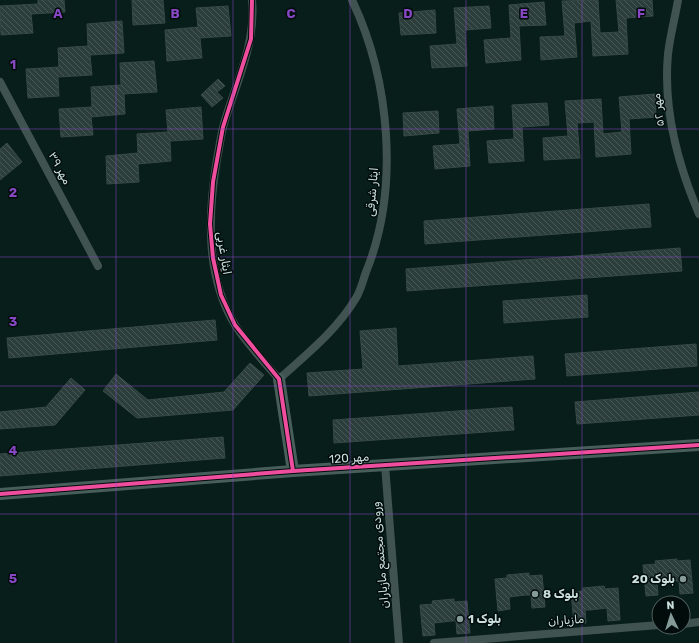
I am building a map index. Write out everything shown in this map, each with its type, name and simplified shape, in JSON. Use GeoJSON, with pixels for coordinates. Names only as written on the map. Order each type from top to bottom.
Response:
{"type":"FeatureCollection","features":[{"type":"Feature","properties":{"kind":"street","name":"ایثار غربی"},"geometry":{"type":"LineString","coordinates":[[252,0],[251,39],[223,127],[213,182],[210,224],[213,258],[221,295],[235,324],[280,379]]}},
{"type":"Feature","properties":{"kind":"street","name":"ایثار شرقی"},"geometry":{"type":"LineString","coordinates":[[280,379],[334,329],[357,297],[374,254],[384,210],[386,162],[383,107],[371,52],[352,0]]}},
{"type":"Feature","properties":{"kind":"street","name":"مهر ۵۲"},"geometry":{"type":"LineString","coordinates":[[678,0],[668,54],[668,88],[674,137],[682,168],[699,214]]}},
{"type":"Feature","properties":{"kind":"street","name":"مهر ۳۹"},"geometry":{"type":"LineString","coordinates":[[0,82],[98,266]]}},
{"type":"Feature","properties":{"kind":"street"},"geometry":{"type":"LineString","coordinates":[[280,379],[293,471]]}},
{"type":"Feature","properties":{"kind":"street","name":"مهر 120"},"geometry":{"type":"LineString","coordinates":[[0,494],[293,471],[699,445]]}},
{"type":"Feature","properties":{"kind":"street","name":"ورودی مجتمع مازیاران"},"geometry":{"type":"LineString","coordinates":[[385,465],[400,643]]}},
{"type":"Feature","properties":{"kind":"street","name":"مازیاران"},"geometry":{"type":"LineString","coordinates":[[434,643],[651,627]]}},
{"type":"Feature","properties":{"kind":"building"},"geometry":{"type":"Polygon","coordinates":[[[38,0],[64,0],[65,12],[31,14],[33,33],[1,35],[0,6],[38,4],[38,0]]]}},
{"type":"Feature","properties":{"kind":"building"},"geometry":{"type":"Polygon","coordinates":[[[132,0],[163,0],[165,23],[133,25],[132,0]]]}},
{"type":"Feature","properties":{"kind":"building"},"geometry":{"type":"Polygon","coordinates":[[[598,0],[600,33],[619,32],[616,0],[652,0],[653,16],[626,18],[628,54],[593,56],[591,21],[574,23],[577,57],[541,60],[540,37],[565,36],[562,1],[598,0]]]}},
{"type":"Feature","properties":{"kind":"building"},"geometry":{"type":"Polygon","coordinates":[[[544,2],[546,25],[519,26],[521,60],[486,63],[484,40],[511,38],[509,5],[544,2]]]}},
{"type":"Feature","properties":{"kind":"building"},"geometry":{"type":"Polygon","coordinates":[[[228,6],[231,36],[200,38],[202,58],[167,61],[165,30],[198,27],[196,8],[228,6]]]}},
{"type":"Feature","properties":{"kind":"building"},"geometry":{"type":"Polygon","coordinates":[[[489,6],[491,28],[465,30],[467,66],[432,68],[430,46],[457,44],[454,8],[489,6]]]}},
{"type":"Feature","properties":{"kind":"building"},"geometry":{"type":"Polygon","coordinates":[[[435,10],[436,33],[401,35],[399,13],[435,10]]]}},
{"type":"Feature","properties":{"kind":"building"},"geometry":{"type":"Polygon","coordinates":[[[122,21],[124,53],[90,55],[92,75],[58,77],[59,96],[28,98],[26,69],[59,67],[58,48],[88,46],[87,24],[122,21]]]}},
{"type":"Feature","properties":{"kind":"building"},"geometry":{"type":"Polygon","coordinates":[[[154,61],[157,92],[124,94],[125,114],[91,117],[93,135],[61,137],[59,109],[92,107],[91,87],[121,85],[120,63],[154,61]]]}},
{"type":"Feature","properties":{"kind":"building"},"geometry":{"type":"Polygon","coordinates":[[[218,79],[225,86],[217,92],[223,98],[212,107],[201,95],[218,79]]]}},
{"type":"Feature","properties":{"kind":"building"},"geometry":{"type":"Polygon","coordinates":[[[655,94],[656,117],[629,119],[631,154],[596,157],[594,122],[577,123],[580,158],[544,160],[543,138],[568,136],[565,101],[601,99],[603,134],[622,132],[619,97],[655,94]]]}},
{"type":"Feature","properties":{"kind":"building"},"geometry":{"type":"Polygon","coordinates":[[[547,103],[549,125],[522,127],[524,161],[489,163],[487,141],[514,139],[512,105],[547,103]]]}},
{"type":"Feature","properties":{"kind":"building"},"geometry":{"type":"Polygon","coordinates":[[[493,106],[494,129],[468,131],[470,166],[435,169],[433,146],[460,144],[457,109],[493,106]]]}},
{"type":"Feature","properties":{"kind":"building"},"geometry":{"type":"Polygon","coordinates":[[[201,107],[203,139],[170,141],[171,161],[138,164],[139,182],[107,184],[106,156],[138,153],[137,134],[168,132],[166,110],[201,107]]]}},
{"type":"Feature","properties":{"kind":"building"},"geometry":{"type":"Polygon","coordinates":[[[438,111],[439,133],[404,136],[403,113],[438,111]]]}},
{"type":"Feature","properties":{"kind":"building"},"geometry":{"type":"Polygon","coordinates":[[[7,143],[22,162],[0,180],[0,149],[7,143]]]}},
{"type":"Feature","properties":{"kind":"building"},"geometry":{"type":"Polygon","coordinates":[[[649,204],[651,227],[425,244],[424,221],[649,204]]]}},
{"type":"Feature","properties":{"kind":"building"},"geometry":{"type":"Polygon","coordinates":[[[680,248],[682,271],[407,291],[406,269],[680,248]]]}},
{"type":"Feature","properties":{"kind":"building"},"geometry":{"type":"Polygon","coordinates":[[[587,295],[588,317],[504,323],[503,301],[587,295]]]}},
{"type":"Feature","properties":{"kind":"building"},"geometry":{"type":"Polygon","coordinates":[[[215,320],[217,340],[9,358],[7,338],[215,320]]]}},
{"type":"Feature","properties":{"kind":"building"},"geometry":{"type":"Polygon","coordinates":[[[396,328],[398,366],[533,356],[535,379],[309,396],[307,373],[363,369],[360,331],[396,328]]]}},
{"type":"Feature","properties":{"kind":"building"},"geometry":{"type":"Polygon","coordinates":[[[696,344],[697,366],[567,376],[565,354],[696,344]]]}},
{"type":"Feature","properties":{"kind":"building"},"geometry":{"type":"Polygon","coordinates":[[[250,363],[264,375],[233,410],[137,418],[103,391],[116,374],[148,400],[224,392],[250,363]]]}},
{"type":"Feature","properties":{"kind":"building"},"geometry":{"type":"Polygon","coordinates":[[[71,378],[85,390],[55,425],[0,429],[0,412],[46,407],[71,378]]]}},
{"type":"Feature","properties":{"kind":"building"},"geometry":{"type":"Polygon","coordinates":[[[699,392],[699,415],[577,424],[575,402],[699,392]]]}},
{"type":"Feature","properties":{"kind":"building"},"geometry":{"type":"Polygon","coordinates":[[[512,407],[514,430],[334,443],[333,420],[512,407]]]}},
{"type":"Feature","properties":{"kind":"building"},"geometry":{"type":"Polygon","coordinates":[[[223,437],[225,458],[0,476],[0,454],[223,437]]]}},
{"type":"Feature","properties":{"kind":"building","name":"بلوک 20"},"geometry":{"type":"Polygon","coordinates":[[[677,559],[677,561],[690,560],[693,593],[680,594],[679,581],[674,581],[657,583],[658,595],[646,596],[643,565],[656,564],[655,561],[677,559]]]}},
{"type":"Feature","properties":{"kind":"building","name":"بلوک 8"},"geometry":{"type":"Polygon","coordinates":[[[529,573],[529,576],[542,575],[545,607],[532,608],[531,595],[526,595],[509,597],[510,609],[498,611],[495,579],[507,578],[507,575],[529,573]]]}},
{"type":"Feature","properties":{"kind":"building"},"geometry":{"type":"Polygon","coordinates":[[[604,586],[605,589],[618,588],[620,620],[608,621],[607,608],[585,610],[586,623],[574,624],[571,592],[583,591],[583,588],[604,586]]]}},
{"type":"Feature","properties":{"kind":"building","name":"بلوک 1"},"geometry":{"type":"Polygon","coordinates":[[[454,599],[454,602],[467,601],[470,633],[457,634],[456,621],[452,621],[434,623],[435,635],[423,636],[420,605],[433,604],[432,601],[454,599]]]}},
{"type":"Feature","properties":{"kind":"cycle path"},"geometry":{"type":"LineString","coordinates":[[252,0],[251,39],[223,127],[213,182],[210,224],[213,258],[221,295],[235,325],[279,379],[293,471]]}},
{"type":"Feature","properties":{"kind":"cycle path"},"geometry":{"type":"LineString","coordinates":[[0,494],[293,471],[699,445]]}},
{"type":"Feature","properties":{"kind":"place","name":"بلوک 20"},"geometry":{"type":"Point","coordinates":[683,579]}},
{"type":"Feature","properties":{"kind":"place","name":"بلوک 8"},"geometry":{"type":"Point","coordinates":[535,594]}},
{"type":"Feature","properties":{"kind":"place","name":"بلوک 1"},"geometry":{"type":"Point","coordinates":[460,619]}}]}
